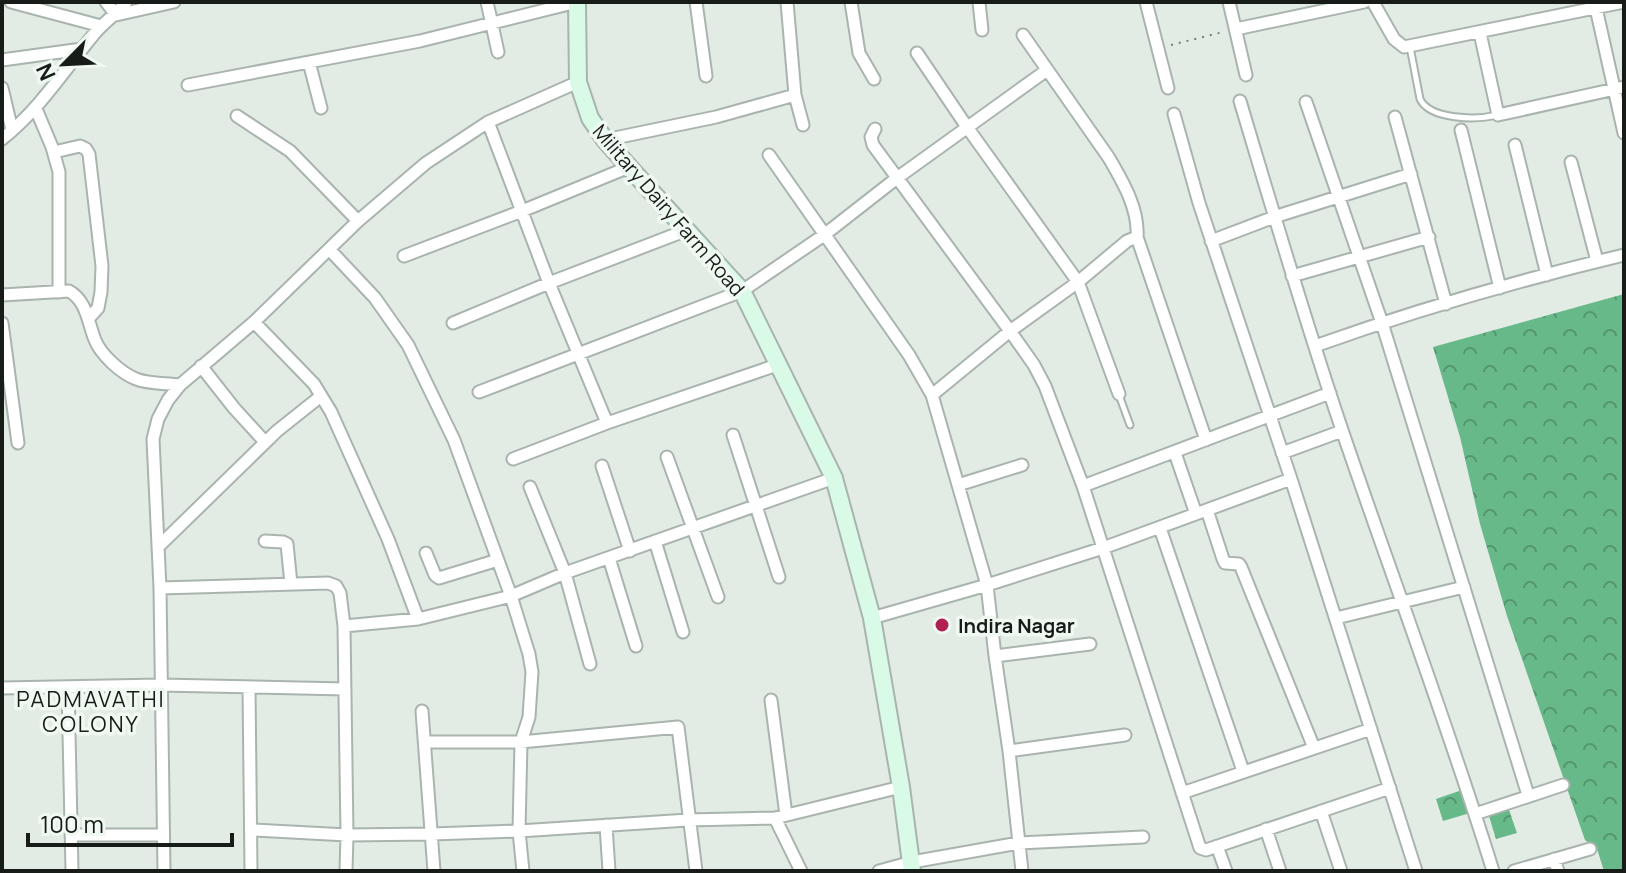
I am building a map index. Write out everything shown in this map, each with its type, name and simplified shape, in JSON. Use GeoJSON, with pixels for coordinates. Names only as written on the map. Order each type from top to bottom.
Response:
{"type":"FeatureCollection","features":[{"type":"Feature","properties":{"kind":"main road","name":"Military Dairy Farm Road"},"geometry":{"type":"LineString","coordinates":[[577,2],[578,82],[590,118],[605,140],[742,291],[834,478],[872,618],[912,866]]}},
{"type":"Feature","properties":{"kind":"street"},"geometry":{"type":"LineString","coordinates":[[11,2],[101,26]]}},
{"type":"Feature","properties":{"kind":"street"},"geometry":{"type":"LineString","coordinates":[[106,2],[116,15]]}},
{"type":"Feature","properties":{"kind":"street"},"geometry":{"type":"LineString","coordinates":[[2,139],[36,109],[101,26],[116,15],[126,2]]}},
{"type":"Feature","properties":{"kind":"street"},"geometry":{"type":"LineString","coordinates":[[116,15],[174,2]]}},
{"type":"Feature","properties":{"kind":"street"},"geometry":{"type":"LineString","coordinates":[[487,2],[498,52]]}},
{"type":"Feature","properties":{"kind":"street"},"geometry":{"type":"LineString","coordinates":[[188,85],[420,41],[577,2]]}},
{"type":"Feature","properties":{"kind":"street"},"geometry":{"type":"LineString","coordinates":[[696,2],[706,76]]}},
{"type":"Feature","properties":{"kind":"street"},"geometry":{"type":"LineString","coordinates":[[787,2],[795,95],[803,125]]}},
{"type":"Feature","properties":{"kind":"street"},"geometry":{"type":"LineString","coordinates":[[851,2],[859,53],[874,79]]}},
{"type":"Feature","properties":{"kind":"street"},"geometry":{"type":"LineString","coordinates":[[979,2],[982,30]]}},
{"type":"Feature","properties":{"kind":"street"},"geometry":{"type":"LineString","coordinates":[[1146,2],[1168,88]]}},
{"type":"Feature","properties":{"kind":"street"},"geometry":{"type":"LineString","coordinates":[[1229,2],[1246,75]]}},
{"type":"Feature","properties":{"kind":"street"},"geometry":{"type":"LineString","coordinates":[[1236,29],[1364,2]]}},
{"type":"Feature","properties":{"kind":"street"},"geometry":{"type":"LineString","coordinates":[[1373,2],[1394,39],[1399,45],[1410,47],[1624,2]]}},
{"type":"Feature","properties":{"kind":"street"},"geometry":{"type":"LineString","coordinates":[[1596,8],[1619,88],[1624,133]]}},
{"type":"Feature","properties":{"kind":"street"},"geometry":{"type":"LineString","coordinates":[[1480,33],[1498,115],[1619,88]]}},
{"type":"Feature","properties":{"kind":"street"},"geometry":{"type":"LineString","coordinates":[[1023,35],[1122,180],[1137,222],[1137,237],[1206,440]]}},
{"type":"Feature","properties":{"kind":"street"},"geometry":{"type":"LineString","coordinates":[[2,60],[82,49]]}},
{"type":"Feature","properties":{"kind":"street"},"geometry":{"type":"LineString","coordinates":[[917,53],[1078,282],[1119,394]]}},
{"type":"Feature","properties":{"kind":"street"},"geometry":{"type":"LineString","coordinates":[[309,62],[321,108]]}},
{"type":"Feature","properties":{"kind":"street"},"geometry":{"type":"LineString","coordinates":[[479,392],[742,291],[824,235],[897,178],[1047,70]]}},
{"type":"Feature","properties":{"kind":"street"},"geometry":{"type":"LineString","coordinates":[[164,871],[160,588],[153,439],[158,419],[180,385],[254,322],[358,221],[426,163],[488,122],[578,82]]}},
{"type":"Feature","properties":{"kind":"street"},"geometry":{"type":"LineString","coordinates":[[2,88],[12,130]]}},
{"type":"Feature","properties":{"kind":"street"},"geometry":{"type":"LineString","coordinates":[[605,140],[716,117],[795,95]]}},
{"type":"Feature","properties":{"kind":"street"},"geometry":{"type":"LineString","coordinates":[[1240,101],[1342,431],[1403,601],[1493,871]]}},
{"type":"Feature","properties":{"kind":"street"},"geometry":{"type":"LineString","coordinates":[[1306,102],[1382,323],[1528,795]]}},
{"type":"Feature","properties":{"kind":"street"},"geometry":{"type":"LineString","coordinates":[[36,109],[59,172],[59,292]]}},
{"type":"Feature","properties":{"kind":"street"},"geometry":{"type":"LineString","coordinates":[[1174,114],[1211,241],[1291,479],[1416,871]]}},
{"type":"Feature","properties":{"kind":"street"},"geometry":{"type":"LineString","coordinates":[[237,116],[290,151],[358,221]]}},
{"type":"Feature","properties":{"kind":"street"},"geometry":{"type":"LineString","coordinates":[[1395,117],[1446,304]]}},
{"type":"Feature","properties":{"kind":"street"},"geometry":{"type":"LineString","coordinates":[[488,122],[549,283],[607,423]]}},
{"type":"Feature","properties":{"kind":"street"},"geometry":{"type":"LineString","coordinates":[[875,129],[871,137],[873,145],[1010,331],[1045,386],[1083,486],[1200,848],[1206,850],[1390,788]]}},
{"type":"Feature","properties":{"kind":"street"},"geometry":{"type":"LineString","coordinates":[[1461,130],[1500,288]]}},
{"type":"Feature","properties":{"kind":"street"},"geometry":{"type":"LineString","coordinates":[[1515,145],[1547,275]]}},
{"type":"Feature","properties":{"kind":"street"},"geometry":{"type":"LineString","coordinates":[[54,152],[80,146],[89,154],[102,266],[98,308],[88,319]]}},
{"type":"Feature","properties":{"kind":"street"},"geometry":{"type":"LineString","coordinates":[[769,155],[909,355],[932,395],[987,585],[1022,871]]}},
{"type":"Feature","properties":{"kind":"street"},"geometry":{"type":"LineString","coordinates":[[1571,162],[1597,261]]}},
{"type":"Feature","properties":{"kind":"street"},"geometry":{"type":"LineString","coordinates":[[404,256],[629,167]]}},
{"type":"Feature","properties":{"kind":"street"},"geometry":{"type":"LineString","coordinates":[[1211,241],[1274,217],[1411,174]]}},
{"type":"Feature","properties":{"kind":"street"},"geometry":{"type":"LineString","coordinates":[[453,323],[687,230]]}},
{"type":"Feature","properties":{"kind":"street"},"geometry":{"type":"LineString","coordinates":[[932,395],[1010,331],[1078,282],[1127,241],[1137,237]]}},
{"type":"Feature","properties":{"kind":"street"},"geometry":{"type":"LineString","coordinates":[[1292,276],[1429,237]]}},
{"type":"Feature","properties":{"kind":"street"},"geometry":{"type":"LineString","coordinates":[[329,249],[375,298],[408,345],[454,440],[511,596],[532,672],[529,717],[521,742],[519,831],[523,871]]}},
{"type":"Feature","properties":{"kind":"street"},"geometry":{"type":"LineString","coordinates":[[1315,346],[1500,288],[1624,255]]}},
{"type":"Feature","properties":{"kind":"street"},"geometry":{"type":"LineString","coordinates":[[2,295],[69,291],[77,295],[96,344],[115,365],[136,379],[180,385]]}},
{"type":"Feature","properties":{"kind":"street"},"geometry":{"type":"LineString","coordinates":[[254,322],[314,384],[331,412],[388,539],[418,619]]}},
{"type":"Feature","properties":{"kind":"street"},"geometry":{"type":"LineString","coordinates":[[2,323],[18,443]]}},
{"type":"Feature","properties":{"kind":"street"},"geometry":{"type":"LineString","coordinates":[[513,459],[607,423],[780,364]]}},
{"type":"Feature","properties":{"kind":"street"},"geometry":{"type":"LineString","coordinates":[[201,366],[265,442]]}},
{"type":"Feature","properties":{"kind":"street"},"geometry":{"type":"LineString","coordinates":[[1083,486],[1330,393]]}},
{"type":"Feature","properties":{"kind":"street"},"geometry":{"type":"LineString","coordinates":[[158,547],[265,442],[321,396]]}},
{"type":"Feature","properties":{"kind":"street"},"geometry":{"type":"LineString","coordinates":[[1282,453],[1342,431]]}},
{"type":"Feature","properties":{"kind":"street"},"geometry":{"type":"LineString","coordinates":[[733,435],[779,577]]}},
{"type":"Feature","properties":{"kind":"street"},"geometry":{"type":"LineString","coordinates":[[1175,453],[1225,563],[1239,564],[1241,567],[1314,748]]}},
{"type":"Feature","properties":{"kind":"street"},"geometry":{"type":"LineString","coordinates":[[667,457],[718,597]]}},
{"type":"Feature","properties":{"kind":"street"},"geometry":{"type":"LineString","coordinates":[[958,485],[1022,465]]}},
{"type":"Feature","properties":{"kind":"street"},"geometry":{"type":"LineString","coordinates":[[602,466],[630,551]]}},
{"type":"Feature","properties":{"kind":"street"},"geometry":{"type":"LineString","coordinates":[[344,626],[418,619],[511,596],[565,573],[834,478]]}},
{"type":"Feature","properties":{"kind":"street"},"geometry":{"type":"LineString","coordinates":[[872,618],[1103,548],[1291,479]]}},
{"type":"Feature","properties":{"kind":"street"},"geometry":{"type":"LineString","coordinates":[[530,487],[565,573],[590,664]]}},
{"type":"Feature","properties":{"kind":"street"},"geometry":{"type":"LineString","coordinates":[[1160,528],[1243,771]]}},
{"type":"Feature","properties":{"kind":"street"},"geometry":{"type":"LineString","coordinates":[[265,541],[287,544],[291,584]]}},
{"type":"Feature","properties":{"kind":"street"},"geometry":{"type":"LineString","coordinates":[[655,541],[683,632]]}},
{"type":"Feature","properties":{"kind":"street"},"geometry":{"type":"LineString","coordinates":[[426,553],[439,578],[498,560]]}},
{"type":"Feature","properties":{"kind":"street"},"geometry":{"type":"LineString","coordinates":[[609,558],[636,646]]}},
{"type":"Feature","properties":{"kind":"street"},"geometry":{"type":"LineString","coordinates":[[160,588],[328,583],[336,586],[340,593],[344,626],[346,871]]}},
{"type":"Feature","properties":{"kind":"street"},"geometry":{"type":"LineString","coordinates":[[1336,618],[1464,587]]}},
{"type":"Feature","properties":{"kind":"street"},"geometry":{"type":"LineString","coordinates":[[995,656],[1090,644]]}},
{"type":"Feature","properties":{"kind":"street"},"geometry":{"type":"LineString","coordinates":[[2,688],[161,685],[345,689]]}},
{"type":"Feature","properties":{"kind":"street"},"geometry":{"type":"LineString","coordinates":[[68,687],[72,871]]}},
{"type":"Feature","properties":{"kind":"street"},"geometry":{"type":"LineString","coordinates":[[249,687],[251,871]]}},
{"type":"Feature","properties":{"kind":"street"},"geometry":{"type":"LineString","coordinates":[[771,700],[781,816],[801,871]]}},
{"type":"Feature","properties":{"kind":"street"},"geometry":{"type":"LineString","coordinates":[[422,711],[434,871]]}},
{"type":"Feature","properties":{"kind":"street"},"geometry":{"type":"LineString","coordinates":[[425,742],[521,742],[678,727],[696,871]]}},
{"type":"Feature","properties":{"kind":"street"},"geometry":{"type":"LineString","coordinates":[[1182,793],[1371,729]]}},
{"type":"Feature","properties":{"kind":"street"},"geometry":{"type":"LineString","coordinates":[[1009,751],[1125,735]]}},
{"type":"Feature","properties":{"kind":"street"},"geometry":{"type":"LineString","coordinates":[[1475,814],[1563,785]]}},
{"type":"Feature","properties":{"kind":"street"},"geometry":{"type":"LineString","coordinates":[[252,830],[347,835],[432,834],[781,816],[901,787]]}},
{"type":"Feature","properties":{"kind":"street"},"geometry":{"type":"LineString","coordinates":[[1321,811],[1339,871]]}},
{"type":"Feature","properties":{"kind":"street"},"geometry":{"type":"LineString","coordinates":[[606,825],[609,871]]}},
{"type":"Feature","properties":{"kind":"street"},"geometry":{"type":"LineString","coordinates":[[1266,829],[1280,871]]}},
{"type":"Feature","properties":{"kind":"street"},"geometry":{"type":"LineString","coordinates":[[72,835],[163,835]]}},
{"type":"Feature","properties":{"kind":"street"},"geometry":{"type":"LineString","coordinates":[[879,871],[1019,843],[1143,837]]}},
{"type":"Feature","properties":{"kind":"street"},"geometry":{"type":"LineString","coordinates":[[1217,846],[1226,871]]}},
{"type":"Feature","properties":{"kind":"street"},"geometry":{"type":"LineString","coordinates":[[1514,871],[1556,865],[1590,849]]}},
{"type":"Feature","properties":{"kind":"lane"},"geometry":{"type":"LineString","coordinates":[[1410,47],[1420,99],[1429,110],[1461,118],[1498,115]]}},
{"type":"Feature","properties":{"kind":"lane"},"geometry":{"type":"LineString","coordinates":[[1119,394],[1130,425]]}},
{"type":"Feature","properties":{"kind":"path"},"geometry":{"type":"LineString","coordinates":[[1158,48],[1236,29]]}},
{"type":"Feature","properties":{"kind":"green space"},"geometry":{"type":"Polygon","coordinates":[[[1624,294],[1624,871],[1604,871],[1597,849],[1585,840],[1507,616],[1433,347],[1624,294]]]}},
{"type":"Feature","properties":{"kind":"green space"},"geometry":{"type":"Polygon","coordinates":[[[1462,790],[1470,813],[1443,821],[1436,799],[1462,790]]]}},
{"type":"Feature","properties":{"kind":"green space"},"geometry":{"type":"Polygon","coordinates":[[[1508,807],[1517,833],[1496,839],[1488,813],[1508,807]]]}},
{"type":"Feature","properties":{"kind":"place","name":"Indira Nagar"},"geometry":{"type":"Point","coordinates":[942,625]}},
{"type":"Feature","properties":{"kind":"district","name":"PADMAVATHI COLONY"},"geometry":{"type":"Point","coordinates":[91,712]}}]}
